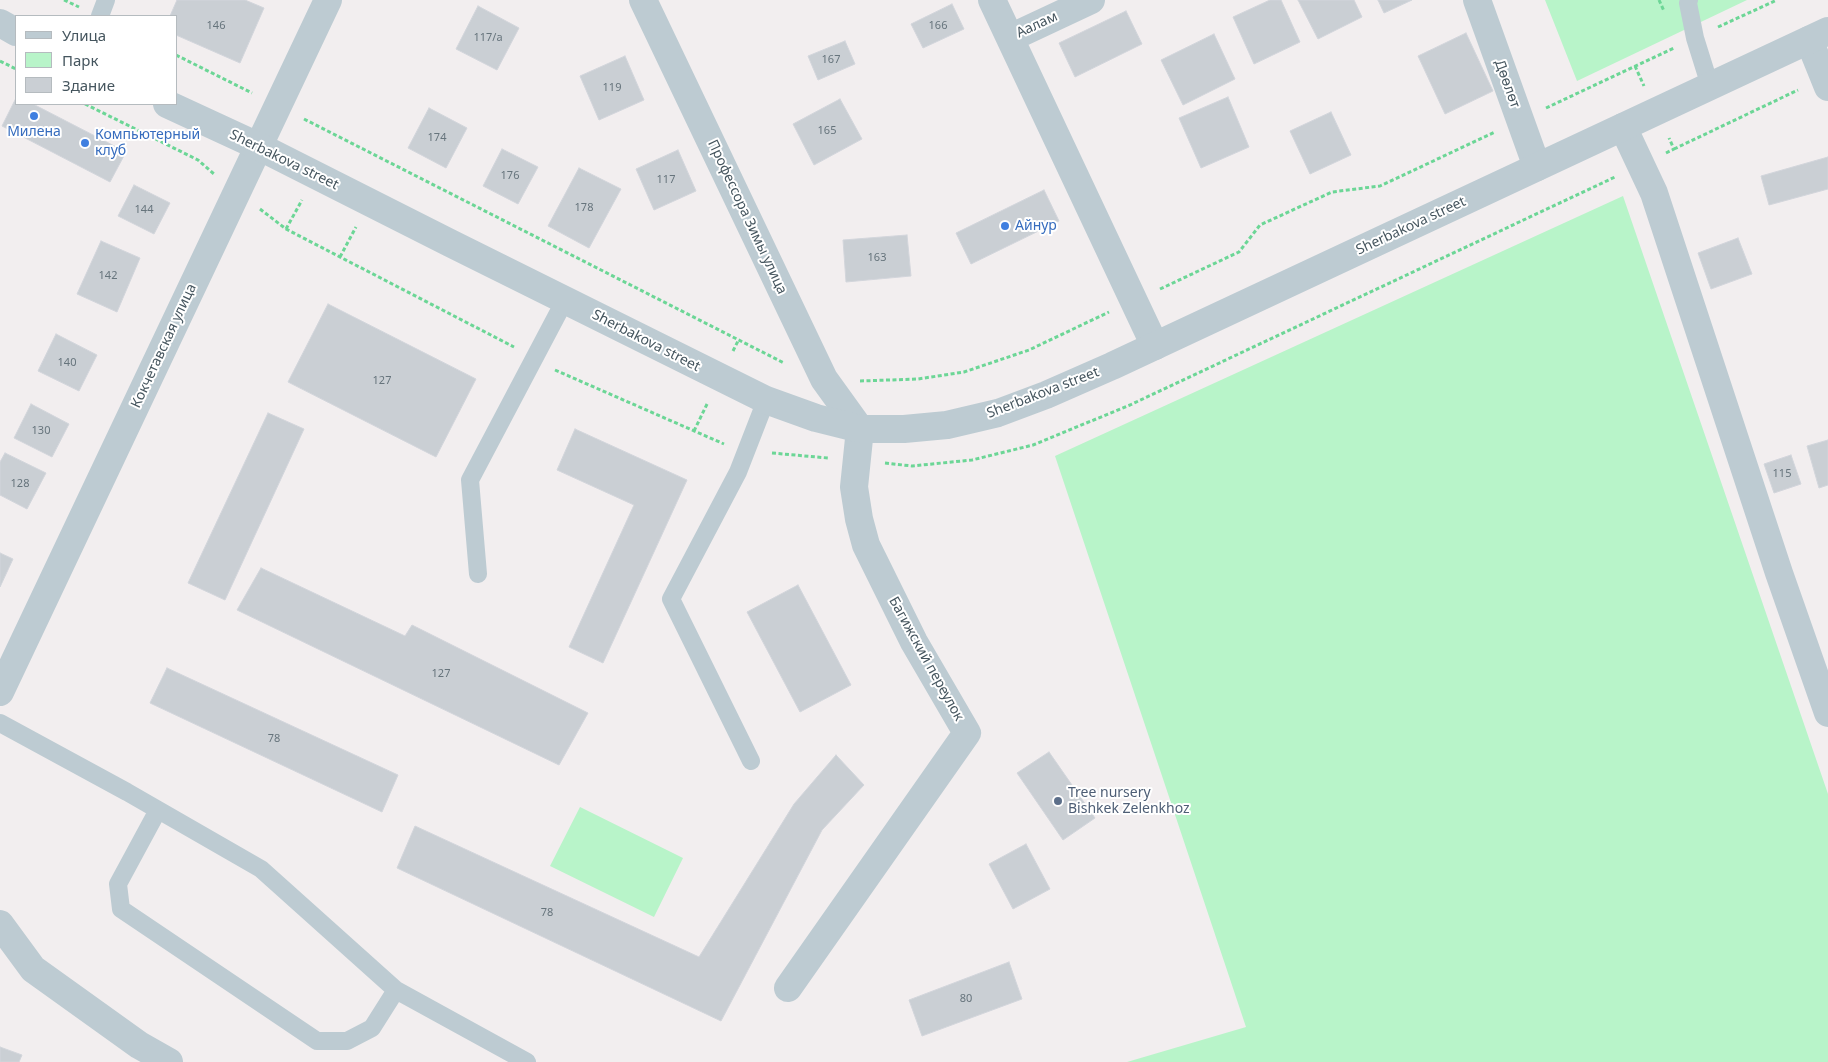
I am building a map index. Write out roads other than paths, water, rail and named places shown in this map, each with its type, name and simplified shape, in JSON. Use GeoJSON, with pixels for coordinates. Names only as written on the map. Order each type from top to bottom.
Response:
{"type":"FeatureCollection","features":[{"type":"Feature","properties":{"kind":"street","name":"Кокчетавская улица"},"geometry":{"type":"LineString","coordinates":[[0,692],[328,0]]}},
{"type":"Feature","properties":{"kind":"street","name":"Профессора Зимы улица"},"geometry":{"type":"LineString","coordinates":[[643,0],[824,378],[860,429]]}},
{"type":"Feature","properties":{"kind":"street"},"geometry":{"type":"LineString","coordinates":[[992,0],[1156,346]]}},
{"type":"Feature","properties":{"kind":"street","name":"Аалам"},"geometry":{"type":"LineString","coordinates":[[1010,38],[1091,0]]}},
{"type":"Feature","properties":{"kind":"street","name":"Дөөлөт"},"geometry":{"type":"LineString","coordinates":[[1477,0],[1537,167]]}},
{"type":"Feature","properties":{"kind":"street"},"geometry":{"type":"LineString","coordinates":[[0,24],[15,32]]}},
{"type":"Feature","properties":{"kind":"street"},"geometry":{"type":"LineString","coordinates":[[1818,35],[1826,82]]}},
{"type":"Feature","properties":{"kind":"street","name":"Sherbakova street"},"geometry":{"type":"LineString","coordinates":[[169,105],[260,146],[766,400],[816,418],[860,429],[904,429],[947,425],[998,413],[1046,395],[1156,346],[1818,35]]}},
{"type":"Feature","properties":{"kind":"street"},"geometry":{"type":"LineString","coordinates":[[1622,127],[1654,193],[1779,574],[1828,713]]}},
{"type":"Feature","properties":{"kind":"street","name":"Багижский переулок"},"geometry":{"type":"LineString","coordinates":[[788,988],[967,733],[914,642],[866,546],[854,487],[860,429]]}},
{"type":"Feature","properties":{"kind":"street"},"geometry":{"type":"LineString","coordinates":[[0,924],[33,969],[140,1045],[169,1062]]}},
{"type":"Feature","properties":{"kind":"lane"},"geometry":{"type":"LineString","coordinates":[[100,15],[106,0]]}},
{"type":"Feature","properties":{"kind":"lane"},"geometry":{"type":"LineString","coordinates":[[1689,0],[1695,38],[1710,86]]}},
{"type":"Feature","properties":{"kind":"lane"},"geometry":{"type":"LineString","coordinates":[[478,574],[470,480],[565,300]]}},
{"type":"Feature","properties":{"kind":"lane"},"geometry":{"type":"LineString","coordinates":[[752,762],[671,599],[738,472],[766,400]]}},
{"type":"Feature","properties":{"kind":"lane"},"geometry":{"type":"LineString","coordinates":[[0,723],[261,868],[396,990],[527,1062]]}},
{"type":"Feature","properties":{"kind":"lane"},"geometry":{"type":"LineString","coordinates":[[158,810],[118,884],[121,909],[317,1041],[347,1041],[372,1028],[396,990]]}},
{"type":"Feature","properties":{"kind":"place","name":"Милена"},"geometry":{"type":"Point","coordinates":[34,116]}},
{"type":"Feature","properties":{"kind":"place","name":"Компьютерный клуб"},"geometry":{"type":"Point","coordinates":[85,143]}},
{"type":"Feature","properties":{"kind":"place","name":"Айнур"},"geometry":{"type":"Point","coordinates":[1005,226]}},
{"type":"Feature","properties":{"kind":"place","name":"Tree nursery Bishkek Zelenkhoz"},"geometry":{"type":"Point","coordinates":[1058,801]}}]}
